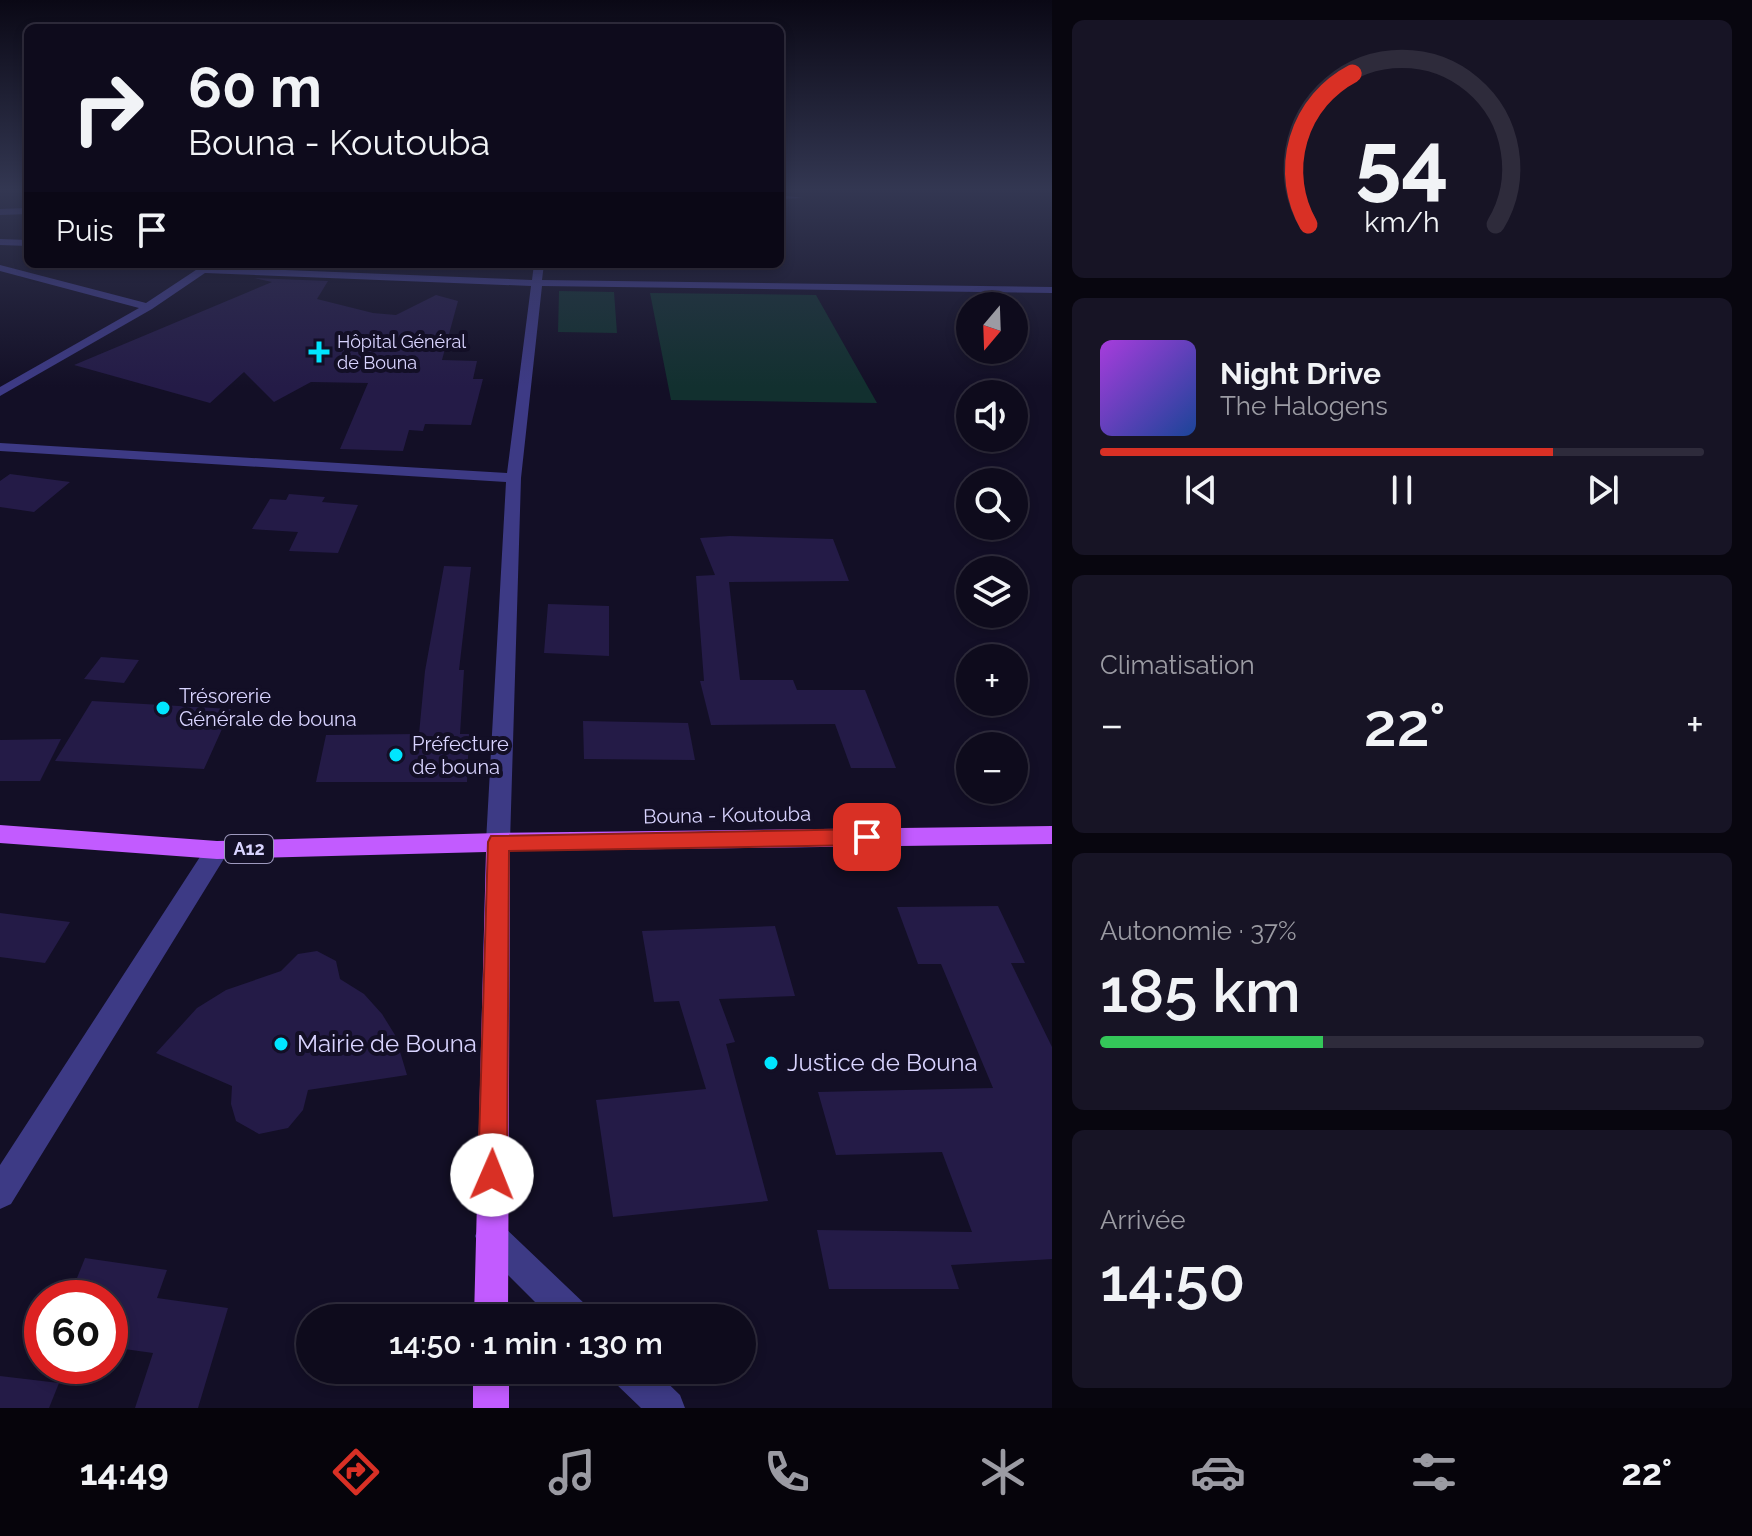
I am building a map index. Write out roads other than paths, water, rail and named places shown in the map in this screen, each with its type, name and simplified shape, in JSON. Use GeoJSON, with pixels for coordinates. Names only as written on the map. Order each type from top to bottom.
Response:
{"type":"FeatureCollection","features":[{"type":"Feature","properties":{"kind":"main road","name":"A12"},"geometry":{"type":"LineString","coordinates":[[0,834],[217,850],[498,842]]}},
{"type":"Feature","properties":{"kind":"main road","name":"Bouna - Koutouba"},"geometry":{"type":"LineString","coordinates":[[498,842],[1052,835]]}},
{"type":"Feature","properties":{"kind":"main road"},"geometry":{"type":"LineString","coordinates":[[491,1304],[498,842]]}},
{"type":"Feature","properties":{"kind":"main road"},"geometry":{"type":"LineString","coordinates":[[491,1384],[491,1408]]}},
{"type":"Feature","properties":{"kind":"street"},"geometry":{"type":"LineString","coordinates":[[0,268],[148,307]]}},
{"type":"Feature","properties":{"kind":"street"},"geometry":{"type":"LineString","coordinates":[[0,392],[148,307],[206,268]]}},
{"type":"Feature","properties":{"kind":"street"},"geometry":{"type":"LineString","coordinates":[[228,268],[535,283],[1052,290]]}},
{"type":"Feature","properties":{"kind":"street"},"geometry":{"type":"LineString","coordinates":[[498,842],[514,478],[538,268]]}},
{"type":"Feature","properties":{"kind":"street"},"geometry":{"type":"LineString","coordinates":[[0,447],[514,478]]}},
{"type":"Feature","properties":{"kind":"street"},"geometry":{"type":"LineString","coordinates":[[0,1193],[217,850]]}},
{"type":"Feature","properties":{"kind":"street"},"geometry":{"type":"LineString","coordinates":[[491,1236],[561,1304]]}},
{"type":"Feature","properties":{"kind":"street"},"geometry":{"type":"LineString","coordinates":[[642,1384],[667,1408]]}},
{"type":"Feature","properties":{"kind":"place","name":"Hôpital Général de Bouna"},"geometry":{"type":"Point","coordinates":[319,352]}},
{"type":"Feature","properties":{"kind":"place","name":"Trésorerie Générale de bouna"},"geometry":{"type":"Point","coordinates":[163,708]}},
{"type":"Feature","properties":{"kind":"place","name":"Préfecture de bouna"},"geometry":{"type":"Point","coordinates":[396,755]}},
{"type":"Feature","properties":{"kind":"place","name":"Mairie de Bouna"},"geometry":{"type":"Point","coordinates":[281,1044]}},
{"type":"Feature","properties":{"kind":"place","name":"Justice de Bouna"},"geometry":{"type":"Point","coordinates":[771,1063]}}]}
